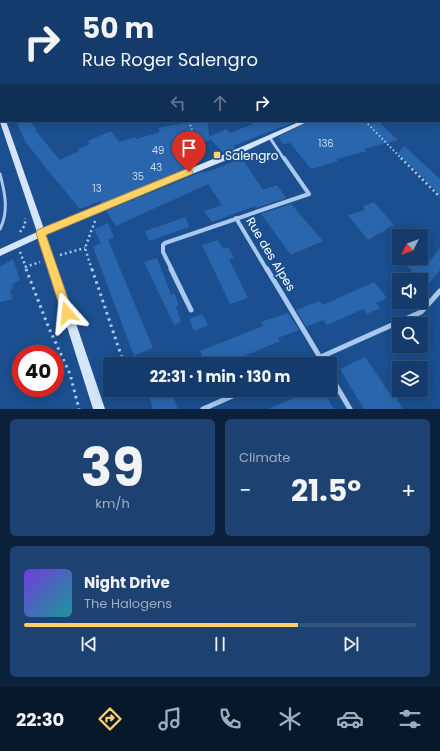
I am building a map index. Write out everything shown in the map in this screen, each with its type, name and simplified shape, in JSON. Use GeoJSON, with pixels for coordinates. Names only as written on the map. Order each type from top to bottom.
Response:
{"type":"FeatureCollection","features":[{"type":"Feature","properties":{"kind":"street"},"geometry":{"type":"LineString","coordinates":[[3,122],[99,409]]}},
{"type":"Feature","properties":{"kind":"street"},"geometry":{"type":"LineString","coordinates":[[0,253],[41,233],[270,138],[304,122]]}},
{"type":"Feature","properties":{"kind":"street","name":"Rue des Alpes"},"geometry":{"type":"LineString","coordinates":[[270,138],[309,194],[236,218],[319,357]]}},
{"type":"Feature","properties":{"kind":"street"},"geometry":{"type":"LineString","coordinates":[[191,310],[163,252],[163,245],[169,241],[236,218]]}},
{"type":"Feature","properties":{"kind":"street"},"geometry":{"type":"LineString","coordinates":[[322,357],[421,312],[440,291]]}},
{"type":"Feature","properties":{"kind":"street"},"geometry":{"type":"LineString","coordinates":[[337,387],[350,409]]}},
{"type":"Feature","properties":{"kind":"street"},"geometry":{"type":"LineString","coordinates":[[203,409],[230,397]]}},
{"type":"Feature","properties":{"kind":"lane"},"geometry":{"type":"LineString","coordinates":[[0,174],[4,190],[6,212],[0,229]]}},
{"type":"Feature","properties":{"kind":"path"},"geometry":{"type":"LineString","coordinates":[[189,122],[203,165]]}},
{"type":"Feature","properties":{"kind":"path"},"geometry":{"type":"LineString","coordinates":[[366,122],[440,197]]}},
{"type":"Feature","properties":{"kind":"path"},"geometry":{"type":"LineString","coordinates":[[100,208],[85,248],[122,357]]}},
{"type":"Feature","properties":{"kind":"path"},"geometry":{"type":"LineString","coordinates":[[17,244],[48,326],[70,374],[79,409]]}},
{"type":"Feature","properties":{"kind":"building"},"geometry":{"type":"Polygon","coordinates":[[[16,122],[31,122],[37,130],[35,130],[60,160],[79,151],[78,149],[90,144],[88,141],[111,131],[119,142],[160,132],[158,128],[190,122],[208,122],[209,137],[226,129],[230,133],[253,124],[252,122],[294,122],[233,146],[235,148],[224,153],[209,138],[209,141],[190,143],[197,164],[101,204],[100,201],[83,208],[79,208],[25,141],[16,122]]]}},
{"type":"Feature","properties":{"kind":"building"},"geometry":{"type":"Polygon","coordinates":[[[308,122],[379,122],[398,140],[364,149],[367,151],[336,159],[338,161],[311,169],[290,143],[283,144],[278,137],[308,122]]]}},
{"type":"Feature","properties":{"kind":"building"},"geometry":{"type":"Polygon","coordinates":[[[404,146],[440,179],[440,195],[398,153],[404,146]]]}},
{"type":"Feature","properties":{"kind":"building"},"geometry":{"type":"Polygon","coordinates":[[[240,155],[263,190],[277,185],[286,198],[256,208],[255,206],[212,222],[204,211],[222,205],[208,184],[116,226],[106,211],[199,173],[213,170],[232,162],[230,160],[240,155]]]}},
{"type":"Feature","properties":{"kind":"building"},"geometry":{"type":"Polygon","coordinates":[[[374,202],[394,225],[368,240],[348,215],[365,210],[363,206],[374,202]]]}},
{"type":"Feature","properties":{"kind":"building"},"geometry":{"type":"Polygon","coordinates":[[[291,204],[323,241],[291,255],[261,214],[291,204]]]}},
{"type":"Feature","properties":{"kind":"building"},"geometry":{"type":"Polygon","coordinates":[[[186,217],[189,227],[149,241],[145,231],[186,217]]]}},
{"type":"Feature","properties":{"kind":"building"},"geometry":{"type":"Polygon","coordinates":[[[108,223],[114,237],[108,240],[153,348],[134,356],[93,247],[101,243],[94,229],[108,223]]]}},
{"type":"Feature","properties":{"kind":"building"},"geometry":{"type":"Polygon","coordinates":[[[218,240],[223,249],[228,247],[234,258],[229,259],[248,298],[230,304],[202,245],[218,240]]]}},
{"type":"Feature","properties":{"kind":"building"},"geometry":{"type":"Polygon","coordinates":[[[440,248],[440,270],[428,285],[428,273],[410,273],[412,270],[404,265],[428,265],[428,260],[430,261],[440,248]]]}},
{"type":"Feature","properties":{"kind":"building"},"geometry":{"type":"Polygon","coordinates":[[[157,258],[171,295],[174,293],[179,305],[176,307],[181,322],[174,325],[144,262],[157,258]]]}},
{"type":"Feature","properties":{"kind":"building"},"geometry":{"type":"Polygon","coordinates":[[[13,259],[20,280],[12,284],[13,288],[10,290],[13,299],[0,302],[0,267],[13,259]]]}},
{"type":"Feature","properties":{"kind":"building"},"geometry":{"type":"Polygon","coordinates":[[[374,282],[387,298],[376,303],[380,308],[367,314],[363,309],[327,325],[323,320],[306,327],[296,310],[320,301],[323,305],[374,282]]]}},
{"type":"Feature","properties":{"kind":"building"},"geometry":{"type":"Polygon","coordinates":[[[288,313],[299,330],[278,338],[280,341],[241,357],[203,357],[200,351],[263,326],[261,322],[288,313]]]}},
{"type":"Feature","properties":{"kind":"building"},"geometry":{"type":"Polygon","coordinates":[[[202,314],[208,325],[194,331],[189,319],[202,314]]]}},
{"type":"Feature","properties":{"kind":"building"},"geometry":{"type":"Polygon","coordinates":[[[365,357],[392,397],[396,397],[403,409],[364,409],[340,369],[365,357]]]}},
{"type":"Feature","properties":{"kind":"building"},"geometry":{"type":"Polygon","coordinates":[[[173,397],[178,409],[153,409],[150,399],[173,397]]]}},
{"type":"Feature","properties":{"kind":"building"},"geometry":{"type":"Polygon","coordinates":[[[327,397],[334,409],[268,409],[294,398],[327,397]]]}},
{"type":"Feature","properties":{"kind":"place","name":"Salengro"},"geometry":{"type":"Point","coordinates":[217,155]}},
{"type":"Feature","properties":{"kind":"route"},"geometry":{"type":"LineString","coordinates":[[67,313],[41,233],[189,172]]}}]}
